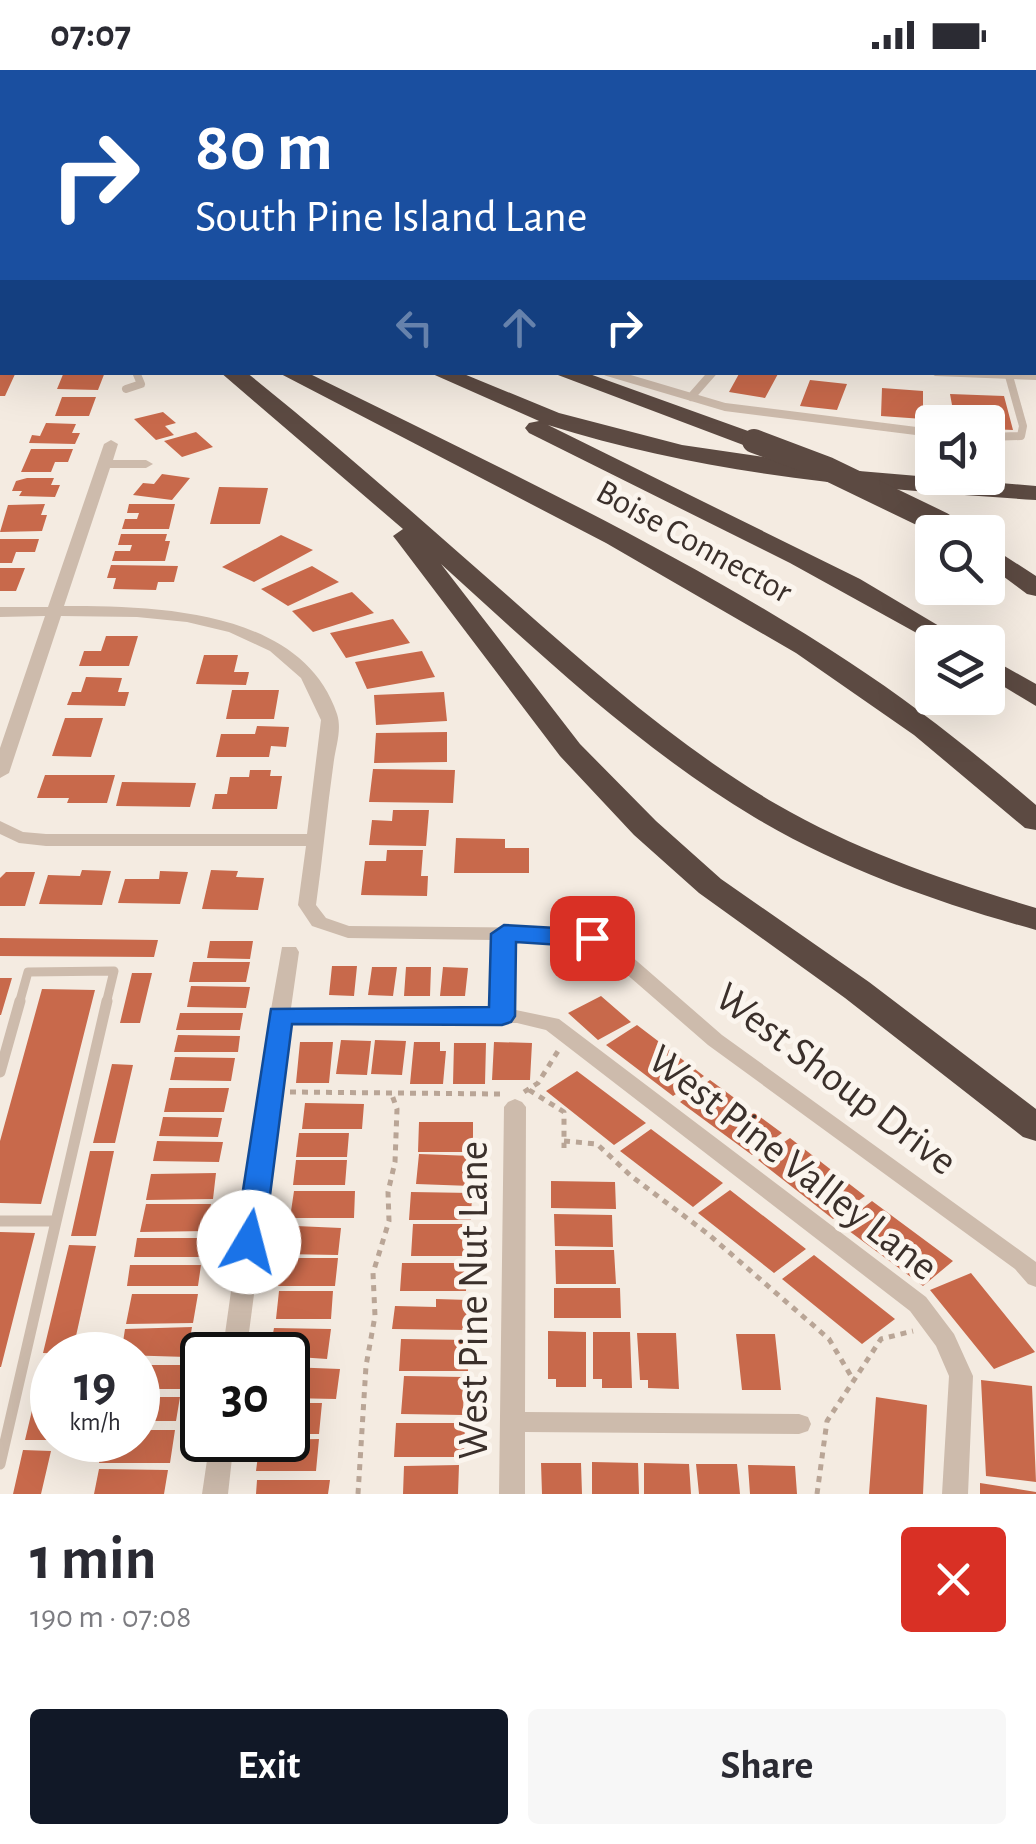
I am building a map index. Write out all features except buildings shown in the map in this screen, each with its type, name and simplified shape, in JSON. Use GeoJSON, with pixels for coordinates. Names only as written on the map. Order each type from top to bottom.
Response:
{"type":"FeatureCollection","features":[{"type":"Feature","properties":{"kind":"highway"},"geometry":{"type":"LineString","coordinates":[[235,375],[301,426],[639,722],[733,790],[826,843],[934,890],[1036,919]]}},
{"type":"Feature","properties":{"kind":"highway","name":"Boise Connector"},"geometry":{"type":"LineString","coordinates":[[294,375],[647,555],[807,647],[962,756],[1036,821]]}},
{"type":"Feature","properties":{"kind":"highway","name":"Boise Connector"},"geometry":{"type":"LineString","coordinates":[[433,375],[692,508],[797,556],[921,625]]}},
{"type":"Feature","properties":{"kind":"highway"},"geometry":{"type":"LineString","coordinates":[[447,375],[565,422],[647,444],[901,484],[1036,493]]}},
{"type":"Feature","properties":{"kind":"highway"},"geometry":{"type":"LineString","coordinates":[[482,375],[584,418],[771,466]]}},
{"type":"Feature","properties":{"kind":"highway"},"geometry":{"type":"LineString","coordinates":[[568,375],[828,469],[922,515]]}},
{"type":"Feature","properties":{"kind":"highway"},"geometry":{"type":"LineString","coordinates":[[361,479],[570,750],[645,828],[710,886],[857,990],[1036,1128]]}},
{"type":"Feature","properties":{"kind":"highway"},"geometry":{"type":"LineString","coordinates":[[1005,566],[1036,588]]}},
{"type":"Feature","properties":{"kind":"highway"},"geometry":{"type":"LineString","coordinates":[[1005,676],[1036,697]]}},
{"type":"Feature","properties":{"kind":"street"},"geometry":{"type":"LineString","coordinates":[[994,375],[1036,376]]}},
{"type":"Feature","properties":{"kind":"street"},"geometry":{"type":"LineString","coordinates":[[0,773],[111,444]]}},
{"type":"Feature","properties":{"kind":"street"},"geometry":{"type":"LineString","coordinates":[[104,464],[146,464]]}},
{"type":"Feature","properties":{"kind":"street"},"geometry":{"type":"LineString","coordinates":[[0,612],[161,613],[222,622],[276,649],[312,679],[330,718],[307,905],[319,922],[348,932],[504,934],[502,1016]]}},
{"type":"Feature","properties":{"kind":"street"},"geometry":{"type":"LineString","coordinates":[[0,827],[19,837],[46,840],[316,840]]}},
{"type":"Feature","properties":{"kind":"street","name":"West Shoup Drive"},"geometry":{"type":"LineString","coordinates":[[504,934],[592,938],[608,947],[715,1040],[1023,1263],[1036,1278]]}},
{"type":"Feature","properties":{"kind":"street"},"geometry":{"type":"LineString","coordinates":[[237,1332],[289,952]]}},
{"type":"Feature","properties":{"kind":"street","name":"West Pine Valley Lane"},"geometry":{"type":"LineString","coordinates":[[280,1015],[502,1016],[552,1024],[918,1304],[946,1341],[960,1376],[955,1494]]}},
{"type":"Feature","properties":{"kind":"street","name":"West Pine Nut Lane"},"geometry":{"type":"LineString","coordinates":[[512,1494],[518,1098]]}},
{"type":"Feature","properties":{"kind":"street"},"geometry":{"type":"LineString","coordinates":[[513,1422],[798,1424]]}},
{"type":"Feature","properties":{"kind":"street"},"geometry":{"type":"LineString","coordinates":[[214,1494],[219,1462]]}},
{"type":"Feature","properties":{"kind":"lane"},"geometry":{"type":"LineString","coordinates":[[126,390],[141,384],[137,375]]}},
{"type":"Feature","properties":{"kind":"lane"},"geometry":{"type":"LineString","coordinates":[[612,375],[636,386],[819,421],[915,431]]}},
{"type":"Feature","properties":{"kind":"lane"},"geometry":{"type":"LineString","coordinates":[[691,397],[711,375]]}},
{"type":"Feature","properties":{"kind":"lane"},"geometry":{"type":"LineString","coordinates":[[1005,436],[1021,436],[1023,426],[1009,376]]}},
{"type":"Feature","properties":{"kind":"lane"},"geometry":{"type":"LineString","coordinates":[[0,1072],[28,972],[114,971],[0,1464]]}},
{"type":"Feature","properties":{"kind":"lane"},"geometry":{"type":"LineString","coordinates":[[0,1221],[56,1221]]}},
{"type":"Feature","properties":{"kind":"path"},"geometry":{"type":"LineString","coordinates":[[518,1098],[571,1039]]}},
{"type":"Feature","properties":{"kind":"path"},"geometry":{"type":"LineString","coordinates":[[270,1093],[494,1093],[564,1112],[564,1145],[597,1144],[708,1234],[829,1339],[854,1382]]}},
{"type":"Feature","properties":{"kind":"path"},"geometry":{"type":"LineString","coordinates":[[358,1494],[366,1366],[375,1316],[373,1273],[389,1221],[388,1192],[395,1162],[397,1108],[392,1095]]}},
{"type":"Feature","properties":{"kind":"path"},"geometry":{"type":"LineString","coordinates":[[818,1494],[827,1421],[882,1339],[935,1326]]}},
{"type":"Feature","properties":{"kind":"route"},"geometry":{"type":"LineString","coordinates":[[249,1242],[280,1015],[502,1016],[504,934],[592,938]]}}]}
